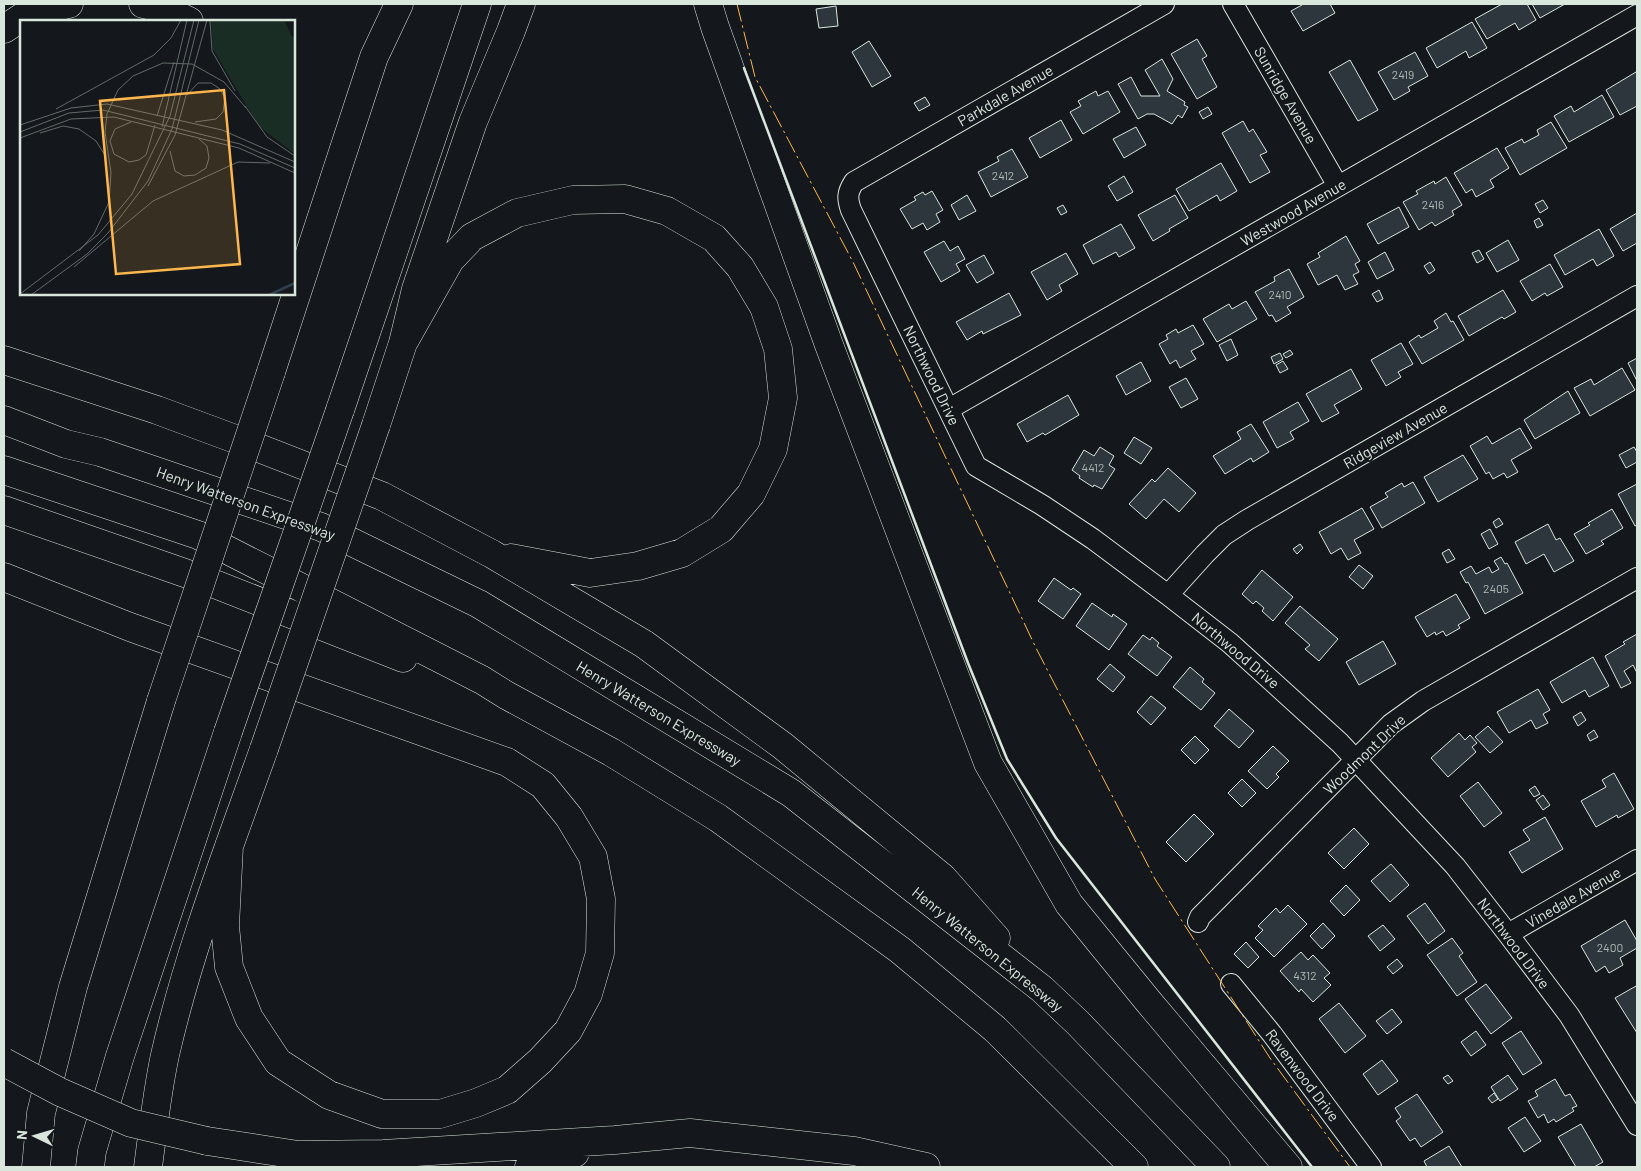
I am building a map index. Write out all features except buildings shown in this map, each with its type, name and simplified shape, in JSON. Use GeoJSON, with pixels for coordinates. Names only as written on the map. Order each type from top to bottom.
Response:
{"type":"FeatureCollection","features":[{"type":"Feature","properties":{"kind":"highway"},"geometry":{"type":"LineString","coordinates":[[4,28],[27,14],[70,4]]}},
{"type":"Feature","properties":{"kind":"highway"},"geometry":{"type":"LineString","coordinates":[[143,4],[164,9],[187,20]]}},
{"type":"Feature","properties":{"kind":"highway"},"geometry":{"type":"LineString","coordinates":[[36,1167],[41,1113],[73,987],[161,702],[374,57],[399,4]]}},
{"type":"Feature","properties":{"kind":"highway"},"geometry":{"type":"LineString","coordinates":[[90,1167],[92,1151],[120,1056],[228,732],[340,410],[477,4]]}},
{"type":"Feature","properties":{"kind":"highway"},"geometry":{"type":"LineString","coordinates":[[148,1167],[164,1057],[177,1004],[214,886],[264,749],[376,425],[403,343],[416,290],[473,122],[521,4]]}},
{"type":"Feature","properties":{"kind":"highway"},"geometry":{"type":"LineString","coordinates":[[708,4],[829,345],[988,763],[1069,904],[1288,1167]]}},
{"type":"Feature","properties":{"kind":"highway"},"geometry":{"type":"LineString","coordinates":[[403,343],[450,260],[472,237],[517,213],[573,200],[625,199],[667,211],[714,238],[740,267],[764,307],[778,349],[783,398],[773,448],[751,494],[721,529],[682,553],[638,566],[590,574],[492,554]]}},
{"type":"Feature","properties":{"kind":"highway"},"geometry":{"type":"LineString","coordinates":[[271,372],[276,295]]}},
{"type":"Feature","properties":{"kind":"highway"},"geometry":{"type":"LineString","coordinates":[[4,343],[60,379]]}},
{"type":"Feature","properties":{"kind":"highway"},"geometry":{"type":"LineString","coordinates":[[4,360],[157,410],[382,496],[492,554],[644,644],[783,746],[943,878],[1042,989]]}},
{"type":"Feature","properties":{"kind":"highway","name":"Henry Watterson Expressway"},"geometry":{"type":"LineString","coordinates":[[4,420],[66,444],[100,452],[321,527],[479,604],[791,793],[1042,989],[1078,1023],[1216,1167]]}},
{"type":"Feature","properties":{"kind":"highway"},"geometry":{"type":"LineString","coordinates":[[4,470],[198,535],[482,680],[611,752],[718,818],[900,950],[987,1023],[1134,1167]]}},
{"type":"Feature","properties":{"kind":"highway"},"geometry":{"type":"LineString","coordinates":[[4,510],[202,579],[393,653],[606,763],[866,943],[992,1047],[1126,1167]]}},
{"type":"Feature","properties":{"kind":"highway"},"geometry":{"type":"LineString","coordinates":[[4,577],[130,627],[507,762],[544,785],[569,817],[593,857],[601,899],[600,953],[588,994],[568,1031],[540,1061],[507,1090],[476,1103],[440,1114],[382,1114],[329,1095],[278,1062],[249,1018],[229,967],[225,926],[229,846]]}},
{"type":"Feature","properties":{"kind":"highway"},"geometry":{"type":"LineString","coordinates":[[4,1062],[60,1092],[131,1122],[207,1141],[298,1155],[383,1154],[615,1140],[690,1133],[854,1151],[926,1167]]}},
{"type":"Feature","properties":{"kind":"highway"},"geometry":{"type":"LineString","coordinates":[[529,1167],[615,1140]]}},
{"type":"Feature","properties":{"kind":"street","name":"Parkdale Avenue"},"geometry":{"type":"LineString","coordinates":[[849,189],[854,182],[1164,4]]}},
{"type":"Feature","properties":{"kind":"street","name":"Sunridge Avenue"},"geometry":{"type":"LineString","coordinates":[[1233,4],[1338,186]]}},
{"type":"Feature","properties":{"kind":"street","name":"Westwood Avenue"},"geometry":{"type":"LineString","coordinates":[[948,409],[1637,15]]}},
{"type":"Feature","properties":{"kind":"street","name":"Northwood Drive"},"geometry":{"type":"LineString","coordinates":[[849,189],[847,197],[851,210],[976,466],[1042,504],[1168,594],[1238,650],[1355,758],[1455,866],[1508,934],[1569,1015],[1637,1125]]}},
{"type":"Feature","properties":{"kind":"street","name":"Ridgeview Avenue"},"geometry":{"type":"LineString","coordinates":[[1168,594],[1224,535],[1247,520],[1637,296]]}},
{"type":"Feature","properties":{"kind":"street","name":"Woodmont Drive"},"geometry":{"type":"LineString","coordinates":[[1198,922],[1200,917],[1355,758],[1391,724],[1423,701],[1637,578]]}},
{"type":"Feature","properties":{"kind":"street","name":"Vinedale Avenue"},"geometry":{"type":"LineString","coordinates":[[1508,934],[1637,860]]}},
{"type":"Feature","properties":{"kind":"street","name":"Ravenwood Drive"},"geometry":{"type":"LineString","coordinates":[[1232,984],[1278,1041],[1371,1167]]}},
{"type":"Feature","properties":{"kind":"wall"},"geometry":{"type":"LineString","coordinates":[[744,68],[968,663],[1007,759],[1056,838],[1312,1167]]}},
{"type":"Feature","properties":{"kind":"power"},"geometry":{"type":"LineString","coordinates":[[737,4],[755,77],[853,262],[1036,648],[1155,879],[1270,1058],[1350,1167]]}}]}
